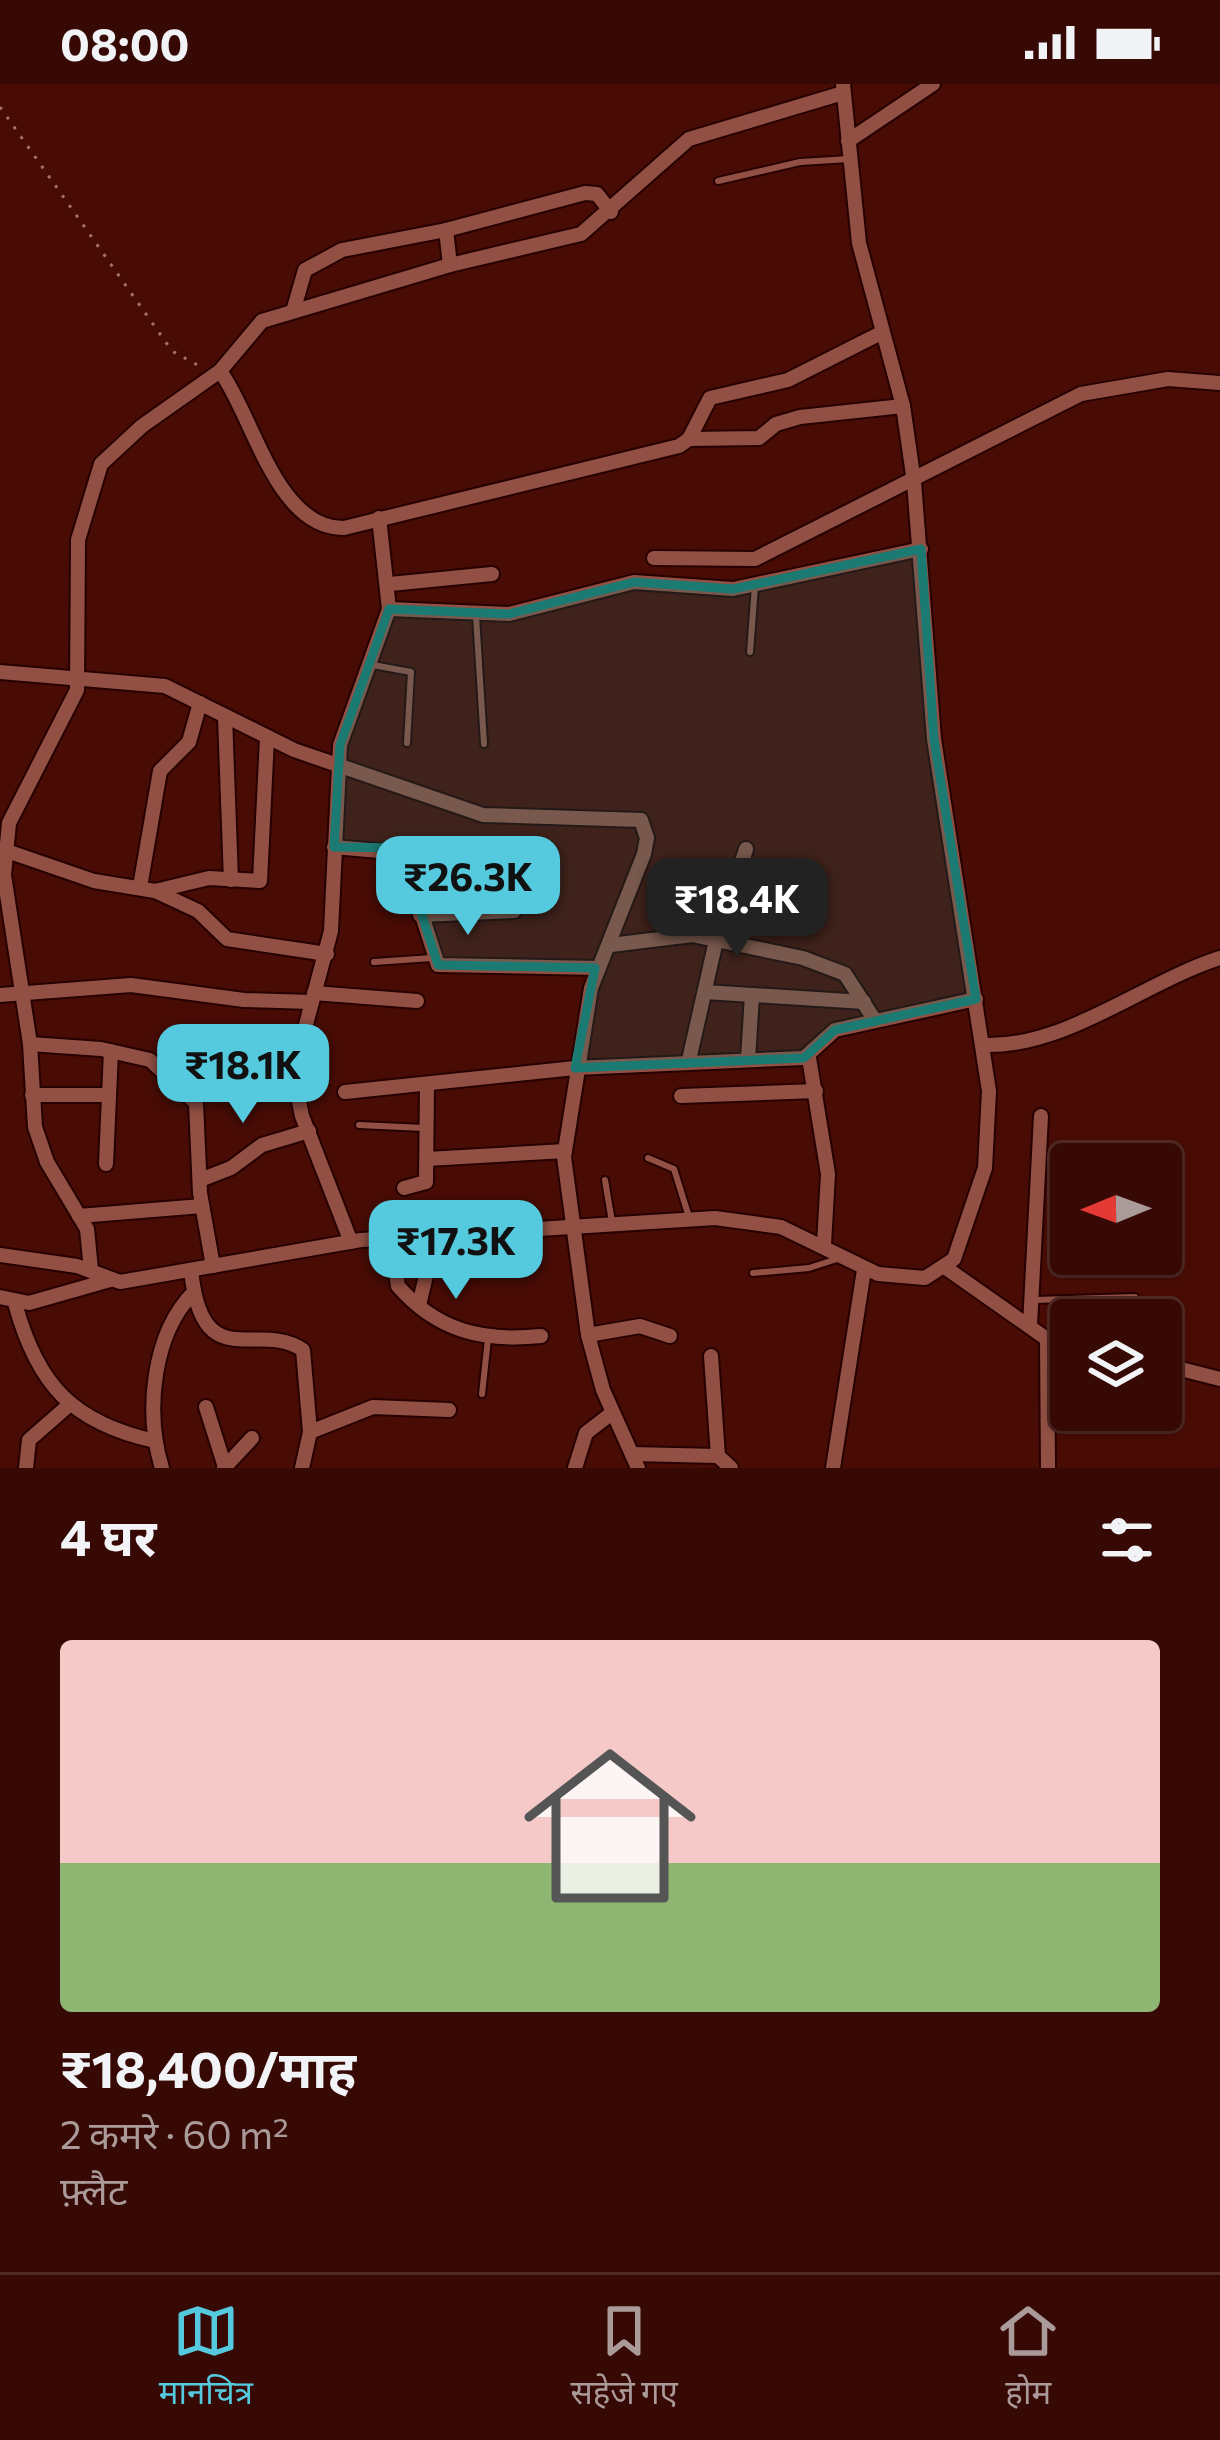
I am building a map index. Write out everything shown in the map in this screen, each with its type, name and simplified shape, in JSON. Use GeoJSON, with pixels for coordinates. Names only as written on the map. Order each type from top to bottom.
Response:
{"type":"FeatureCollection","features":[{"type":"Feature","properties":{"kind":"street"},"geometry":{"type":"LineString","coordinates":[[848,141],[933,84]]}},
{"type":"Feature","properties":{"kind":"street"},"geometry":{"type":"LineString","coordinates":[[91,1270],[90,1241],[40,1147],[3,846],[20,799],[63,727],[80,676],[75,563],[84,511],[101,464],[142,426],[220,371],[248,333],[294,308],[581,234],[689,139],[843,88],[859,243],[903,406],[921,550],[934,739],[983,1046],[989,1146],[968,1229],[946,1268],[910,1279],[864,1270],[824,1244],[752,1220],[690,1220],[351,1242],[110,1280],[62,1297],[7,1300],[32,1356],[69,1405],[100,1427],[155,1441]]}},
{"type":"Feature","properties":{"kind":"street"},"geometry":{"type":"LineString","coordinates":[[294,308],[298,281],[326,255],[446,230],[585,193],[597,194],[611,212]]}},
{"type":"Feature","properties":{"kind":"street"},"geometry":{"type":"LineString","coordinates":[[446,230],[450,265]]}},
{"type":"Feature","properties":{"kind":"street"},"geometry":{"type":"LineString","coordinates":[[689,439],[697,415],[717,394],[788,380],[881,333]]}},
{"type":"Feature","properties":{"kind":"street"},"geometry":{"type":"LineString","coordinates":[[220,371],[242,403],[269,469],[303,510],[334,528],[554,478],[689,439],[759,438],[776,424],[800,417],[903,406]]}},
{"type":"Feature","properties":{"kind":"street"},"geometry":{"type":"LineString","coordinates":[[654,558],[755,559],[1082,394],[1168,379],[1220,383]]}},
{"type":"Feature","properties":{"kind":"street"},"geometry":{"type":"LineString","coordinates":[[351,1242],[309,1131],[293,1073],[327,954],[336,766],[388,608],[390,584],[379,518]]}},
{"type":"Feature","properties":{"kind":"street"},"geometry":{"type":"LineString","coordinates":[[388,608],[526,611],[574,593],[634,581],[713,589],[754,586],[921,550]]}},
{"type":"Feature","properties":{"kind":"street"},"geometry":{"type":"LineString","coordinates":[[390,584],[492,574]]}},
{"type":"Feature","properties":{"kind":"street"},"geometry":{"type":"LineString","coordinates":[[0,672],[147,682],[267,739],[482,814],[641,820],[647,838],[644,854],[599,968],[574,1068],[565,1151],[571,1229],[588,1335],[612,1413],[635,1461],[718,1456]]}},
{"type":"Feature","properties":{"kind":"street"},"geometry":{"type":"LineString","coordinates":[[147,889],[160,771],[189,742],[200,704]]}},
{"type":"Feature","properties":{"kind":"street"},"geometry":{"type":"LineString","coordinates":[[225,718],[231,880]]}},
{"type":"Feature","properties":{"kind":"street"},"geometry":{"type":"LineString","coordinates":[[147,889],[209,878],[256,884],[261,876],[267,739]]}},
{"type":"Feature","properties":{"kind":"street"},"geometry":{"type":"LineString","coordinates":[[3,846],[94,880],[147,889],[198,911],[227,940],[327,954]]}},
{"type":"Feature","properties":{"kind":"street"},"geometry":{"type":"LineString","coordinates":[[334,847],[398,849],[432,958],[444,967],[599,968]]}},
{"type":"Feature","properties":{"kind":"street"},"geometry":{"type":"LineString","coordinates":[[689,1060],[717,938],[746,849]]}},
{"type":"Feature","properties":{"kind":"street"},"geometry":{"type":"LineString","coordinates":[[420,915],[514,911]]}},
{"type":"Feature","properties":{"kind":"street"},"geometry":{"type":"LineString","coordinates":[[611,945],[680,935],[717,938],[836,969],[874,1019]]}},
{"type":"Feature","properties":{"kind":"street"},"geometry":{"type":"LineString","coordinates":[[983,1046],[1038,1040],[1145,987],[1220,958]]}},
{"type":"Feature","properties":{"kind":"street"},"geometry":{"type":"LineString","coordinates":[[0,995],[131,985],[244,1000],[417,1001]]}},
{"type":"Feature","properties":{"kind":"street"},"geometry":{"type":"LineString","coordinates":[[705,992],[864,1002]]}},
{"type":"Feature","properties":{"kind":"street"},"geometry":{"type":"LineString","coordinates":[[748,1059],[752,995]]}},
{"type":"Feature","properties":{"kind":"street"},"geometry":{"type":"LineString","coordinates":[[824,1244],[828,1174],[809,1058],[827,1033],[976,999]]}},
{"type":"Feature","properties":{"kind":"street"},"geometry":{"type":"LineString","coordinates":[[30,1045],[112,1051],[149,1060],[196,1103],[202,1206],[213,1266]]}},
{"type":"Feature","properties":{"kind":"street"},"geometry":{"type":"LineString","coordinates":[[106,1164],[112,1051]]}},
{"type":"Feature","properties":{"kind":"street"},"geometry":{"type":"LineString","coordinates":[[345,1092],[574,1068],[809,1058]]}},
{"type":"Feature","properties":{"kind":"street"},"geometry":{"type":"LineString","coordinates":[[404,1188],[424,1186],[428,1085]]}},
{"type":"Feature","properties":{"kind":"street"},"geometry":{"type":"LineString","coordinates":[[682,1096],[816,1091]]}},
{"type":"Feature","properties":{"kind":"street"},"geometry":{"type":"LineString","coordinates":[[32,1095],[108,1095]]}},
{"type":"Feature","properties":{"kind":"street"},"geometry":{"type":"LineString","coordinates":[[1030,1325],[1041,1116]]}},
{"type":"Feature","properties":{"kind":"street"},"geometry":{"type":"LineString","coordinates":[[200,1180],[231,1168],[262,1144],[309,1131]]}},
{"type":"Feature","properties":{"kind":"street"},"geometry":{"type":"LineString","coordinates":[[427,1159],[565,1151]]}},
{"type":"Feature","properties":{"kind":"street"},"geometry":{"type":"LineString","coordinates":[[79,1216],[202,1206]]}},
{"type":"Feature","properties":{"kind":"street"},"geometry":{"type":"LineString","coordinates":[[419,1305],[436,1234]]}},
{"type":"Feature","properties":{"kind":"street"},"geometry":{"type":"LineString","coordinates":[[391,1238],[398,1286],[453,1329],[488,1339],[541,1336]]}},
{"type":"Feature","properties":{"kind":"street"},"geometry":{"type":"LineString","coordinates":[[0,1256],[91,1270],[110,1280]]}},
{"type":"Feature","properties":{"kind":"street"},"geometry":{"type":"LineString","coordinates":[[946,1268],[1030,1325],[1050,1349],[1048,1468]]}},
{"type":"Feature","properties":{"kind":"street"},"geometry":{"type":"LineString","coordinates":[[191,1270],[205,1322],[218,1332],[246,1343],[294,1345],[303,1351],[310,1432],[302,1468]]}},
{"type":"Feature","properties":{"kind":"street"},"geometry":{"type":"LineString","coordinates":[[833,1468],[864,1270]]}},
{"type":"Feature","properties":{"kind":"street"},"geometry":{"type":"LineString","coordinates":[[162,1468],[153,1410],[168,1328],[194,1292]]}},
{"type":"Feature","properties":{"kind":"street"},"geometry":{"type":"LineString","coordinates":[[588,1335],[640,1326],[670,1336]]}},
{"type":"Feature","properties":{"kind":"street"},"geometry":{"type":"LineString","coordinates":[[711,1356],[718,1456],[731,1468]]}},
{"type":"Feature","properties":{"kind":"street"},"geometry":{"type":"LineString","coordinates":[[1182,1369],[1220,1378]]}},
{"type":"Feature","properties":{"kind":"street"},"geometry":{"type":"LineString","coordinates":[[26,1468],[29,1440],[69,1405]]}},
{"type":"Feature","properties":{"kind":"street"},"geometry":{"type":"LineString","coordinates":[[206,1407],[225,1468]]}},
{"type":"Feature","properties":{"kind":"street"},"geometry":{"type":"LineString","coordinates":[[310,1432],[373,1407],[448,1410]]}},
{"type":"Feature","properties":{"kind":"street"},"geometry":{"type":"LineString","coordinates":[[575,1468],[586,1433],[612,1413]]}},
{"type":"Feature","properties":{"kind":"street"},"geometry":{"type":"LineString","coordinates":[[225,1468],[252,1438]]}},
{"type":"Feature","properties":{"kind":"lane"},"geometry":{"type":"LineString","coordinates":[[718,181],[800,162],[849,159]]}},
{"type":"Feature","properties":{"kind":"lane"},"geometry":{"type":"LineString","coordinates":[[750,652],[754,586]]}},
{"type":"Feature","properties":{"kind":"lane"},"geometry":{"type":"LineString","coordinates":[[476,613],[484,744]]}},
{"type":"Feature","properties":{"kind":"lane"},"geometry":{"type":"LineString","coordinates":[[370,665],[411,672],[407,743]]}},
{"type":"Feature","properties":{"kind":"lane"},"geometry":{"type":"LineString","coordinates":[[374,962],[432,958]]}},
{"type":"Feature","properties":{"kind":"lane"},"geometry":{"type":"LineString","coordinates":[[359,1125],[427,1129]]}},
{"type":"Feature","properties":{"kind":"lane"},"geometry":{"type":"LineString","coordinates":[[648,1158],[674,1169],[690,1220]]}},
{"type":"Feature","properties":{"kind":"lane"},"geometry":{"type":"LineString","coordinates":[[605,1180],[613,1226]]}},
{"type":"Feature","properties":{"kind":"lane"},"geometry":{"type":"LineString","coordinates":[[752,1273],[818,1266],[841,1257]]}},
{"type":"Feature","properties":{"kind":"lane"},"geometry":{"type":"LineString","coordinates":[[1031,1300],[1135,1297]]}},
{"type":"Feature","properties":{"kind":"lane"},"geometry":{"type":"LineString","coordinates":[[482,1394],[488,1339]]}},
{"type":"Feature","properties":{"kind":"path"},"geometry":{"type":"LineString","coordinates":[[0,107],[172,351],[182,361],[220,371]]}},
{"type":"Feature","properties":{"kind":"highlighted area"},"geometry":{"type":"Polygon","coordinates":[[[921,549],[934,739],[976,999],[835,1030],[804,1058],[575,1068],[595,968],[438,965],[400,848],[334,847],[340,745],[389,609],[509,614],[634,582],[733,589],[921,549]]]}}]}
